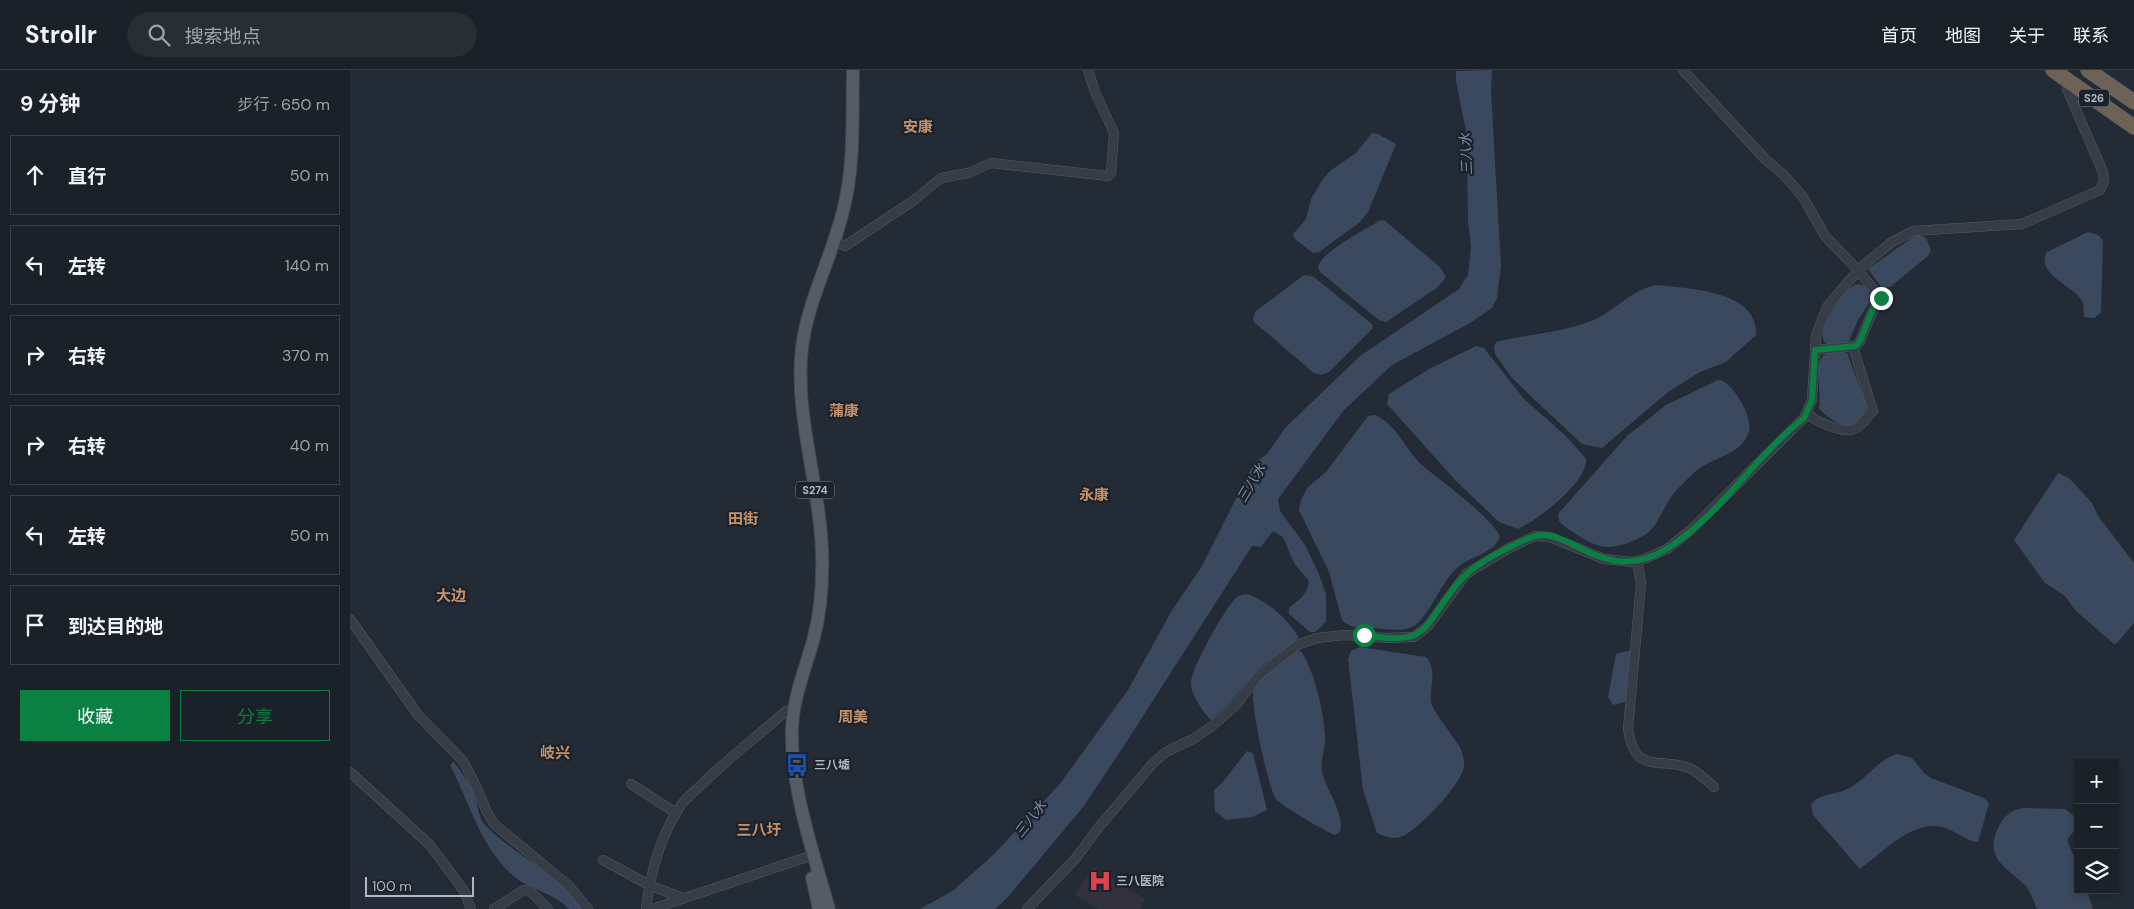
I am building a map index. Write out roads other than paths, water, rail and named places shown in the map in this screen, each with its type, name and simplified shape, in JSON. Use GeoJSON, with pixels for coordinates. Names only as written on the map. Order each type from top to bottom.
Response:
{"type":"FeatureCollection","features":[{"type":"Feature","properties":{"kind":"highway","name":"S26"},"geometry":{"type":"LineString","coordinates":[[2053,70],[2134,126]]}},
{"type":"Feature","properties":{"kind":"highway","name":"S26"},"geometry":{"type":"LineString","coordinates":[[2088,70],[2134,102]]}},
{"type":"Feature","properties":{"kind":"main road","name":"S274"},"geometry":{"type":"LineString","coordinates":[[818,909],[788,771],[785,739],[786,711],[810,621],[814,583],[812,525],[795,403],[795,346],[806,299],[832,222],[840,190],[844,147],[845,70]]}},
{"type":"Feature","properties":{"kind":"main road","name":"S274"},"geometry":{"type":"LineString","coordinates":[[829,909],[795,770],[792,728],[798,687],[817,623],[822,584],[820,524],[802,403],[802,347],[813,302],[844,209],[850,168],[853,70]]}},
{"type":"Feature","properties":{"kind":"street"},"geometry":{"type":"LineString","coordinates":[[834,241],[846,246],[914,201],[941,178],[968,173],[992,163],[1108,176],[1111,173],[1114,133],[1095,92],[1088,70]]}},
{"type":"Feature","properties":{"kind":"street"},"geometry":{"type":"LineString","coordinates":[[1683,70],[1765,160],[1784,175],[1803,197],[1824,236],[1859,271],[1881,298],[1874,306],[1860,341],[1853,347],[1815,350]]}},
{"type":"Feature","properties":{"kind":"street"},"geometry":{"type":"LineString","coordinates":[[1027,909],[1076,858],[1099,827],[1154,762],[1166,752],[1195,738],[1212,726],[1236,705],[1258,676],[1297,645],[1317,638],[1345,635],[1387,638],[1414,637],[1428,626],[1466,574],[1509,548],[1535,536],[1550,537],[1604,559],[1637,561],[1667,549],[1692,529],[1807,413],[1812,400],[1817,330],[1827,308],[1859,271],[1892,242],[1913,231],[2022,224],[2100,190],[2104,181],[2103,172],[2067,89]]}},
{"type":"Feature","properties":{"kind":"street"},"geometry":{"type":"LineString","coordinates":[[1807,413],[1818,422],[1849,430],[1858,426],[1873,411],[1853,347]]}},
{"type":"Feature","properties":{"kind":"street"},"geometry":{"type":"LineString","coordinates":[[1637,561],[1642,583],[1628,729],[1632,744],[1642,760],[1687,767],[1700,775],[1714,788]]}},
{"type":"Feature","properties":{"kind":"street"},"geometry":{"type":"LineString","coordinates":[[350,619],[418,715],[462,761],[494,824],[568,885],[588,909]]}},
{"type":"Feature","properties":{"kind":"street"},"geometry":{"type":"LineString","coordinates":[[646,909],[650,885],[661,845],[676,814],[717,769],[786,711]]}},
{"type":"Feature","properties":{"kind":"street"},"geometry":{"type":"LineString","coordinates":[[350,772],[430,845],[464,891],[471,909]]}},
{"type":"Feature","properties":{"kind":"street"},"geometry":{"type":"LineString","coordinates":[[631,784],[676,814]]}},
{"type":"Feature","properties":{"kind":"street"},"geometry":{"type":"LineString","coordinates":[[652,909],[807,857]]}},
{"type":"Feature","properties":{"kind":"street"},"geometry":{"type":"LineString","coordinates":[[603,860],[650,885],[683,898]]}},
{"type":"Feature","properties":{"kind":"street"},"geometry":{"type":"LineString","coordinates":[[494,909],[524,890],[529,890],[548,909]]}},
{"type":"Feature","properties":{"kind":"water","name":"三八水"},"geometry":{"type":"Polygon","coordinates":[[[1492,70],[1491,92],[1501,266],[1497,298],[1492,308],[1470,323],[1392,365],[1344,410],[1278,499],[1280,511],[1305,545],[1318,572],[1326,594],[1326,622],[1315,632],[1310,632],[1289,614],[1289,608],[1304,594],[1309,581],[1294,563],[1283,537],[1273,531],[1261,547],[1252,546],[1083,807],[1007,898],[995,909],[920,909],[954,890],[993,855],[1059,785],[1128,690],[1171,612],[1202,566],[1254,463],[1267,454],[1286,427],[1360,356],[1459,289],[1468,275],[1471,247],[1468,221],[1467,136],[1456,81],[1456,71],[1492,70]]]}},
{"type":"Feature","properties":{"kind":"water"},"geometry":{"type":"Polygon","coordinates":[[[1372,133],[1378,134],[1396,144],[1368,212],[1360,222],[1319,252],[1313,253],[1295,239],[1293,234],[1306,219],[1311,199],[1323,179],[1330,171],[1356,153],[1372,133]]]}},
{"type":"Feature","properties":{"kind":"water"},"geometry":{"type":"Polygon","coordinates":[[[1384,220],[1440,267],[1446,277],[1438,287],[1386,322],[1379,320],[1320,272],[1318,267],[1321,261],[1335,248],[1379,221],[1384,220]]]}},
{"type":"Feature","properties":{"kind":"water"},"geometry":{"type":"Polygon","coordinates":[[[2088,232],[2098,235],[2103,240],[2101,313],[2094,318],[2084,317],[2082,300],[2055,278],[2046,266],[2045,259],[2047,252],[2088,232]]]}},
{"type":"Feature","properties":{"kind":"water"},"geometry":{"type":"Polygon","coordinates":[[[1917,234],[1926,238],[1931,250],[1928,256],[1890,287],[1882,288],[1868,269],[1917,234]]]}},
{"type":"Feature","properties":{"kind":"water"},"geometry":{"type":"Polygon","coordinates":[[[1304,275],[1314,277],[1372,324],[1373,328],[1329,372],[1321,375],[1314,373],[1254,322],[1253,319],[1256,311],[1304,275]]]}},
{"type":"Feature","properties":{"kind":"water"},"geometry":{"type":"Polygon","coordinates":[[[1857,284],[1866,286],[1872,299],[1858,320],[1848,343],[1830,345],[1825,343],[1822,336],[1830,313],[1845,293],[1857,284]]]}},
{"type":"Feature","properties":{"kind":"water"},"geometry":{"type":"Polygon","coordinates":[[[1658,285],[1703,291],[1734,300],[1746,309],[1754,320],[1756,335],[1726,362],[1700,372],[1668,392],[1602,448],[1582,444],[1512,378],[1495,354],[1494,347],[1496,342],[1556,331],[1591,321],[1608,312],[1632,295],[1658,285]]]}},
{"type":"Feature","properties":{"kind":"water"},"geometry":{"type":"Polygon","coordinates":[[[1476,346],[1484,348],[1524,399],[1566,436],[1586,459],[1579,478],[1571,489],[1549,509],[1518,529],[1499,522],[1457,482],[1387,404],[1389,394],[1429,369],[1476,346]]]}},
{"type":"Feature","properties":{"kind":"water"},"geometry":{"type":"Polygon","coordinates":[[[1833,352],[1847,353],[1868,408],[1858,423],[1852,427],[1836,422],[1819,408],[1820,360],[1823,356],[1833,352]]]}},
{"type":"Feature","properties":{"kind":"water"},"geometry":{"type":"Polygon","coordinates":[[[1718,380],[1724,382],[1735,392],[1745,409],[1749,425],[1746,439],[1734,451],[1696,471],[1677,489],[1650,531],[1640,538],[1612,547],[1606,547],[1595,545],[1559,521],[1558,514],[1627,436],[1666,405],[1718,380]]]}},
{"type":"Feature","properties":{"kind":"water"},"geometry":{"type":"Polygon","coordinates":[[[1375,415],[1383,419],[1395,431],[1423,466],[1488,520],[1500,537],[1497,543],[1487,551],[1458,567],[1418,623],[1403,629],[1357,627],[1349,625],[1342,620],[1329,572],[1299,510],[1301,500],[1307,488],[1326,472],[1368,416],[1375,415]]]}},
{"type":"Feature","properties":{"kind":"water"},"geometry":{"type":"Polygon","coordinates":[[[2058,473],[2069,478],[2092,503],[2098,516],[2134,563],[2134,623],[2117,643],[2114,644],[2075,610],[2065,596],[2045,583],[2014,540],[2058,473]]]}},
{"type":"Feature","properties":{"kind":"water"},"geometry":{"type":"Polygon","coordinates":[[[1246,594],[1262,601],[1277,612],[1299,638],[1259,668],[1228,705],[1211,720],[1195,698],[1191,683],[1192,676],[1209,639],[1224,614],[1236,598],[1246,594]]]}},
{"type":"Feature","properties":{"kind":"water"},"geometry":{"type":"Polygon","coordinates":[[[1360,647],[1426,657],[1432,668],[1432,705],[1460,747],[1464,759],[1462,774],[1439,805],[1410,832],[1396,838],[1390,838],[1377,833],[1363,790],[1348,659],[1351,651],[1360,647]]]}},
{"type":"Feature","properties":{"kind":"water"},"geometry":{"type":"Polygon","coordinates":[[[1297,650],[1301,651],[1306,659],[1320,704],[1325,736],[1322,770],[1341,824],[1340,832],[1335,835],[1304,818],[1276,799],[1260,744],[1254,708],[1254,688],[1263,677],[1297,650]]]}},
{"type":"Feature","properties":{"kind":"water"},"geometry":{"type":"Polygon","coordinates":[[[1631,650],[1628,701],[1613,705],[1608,697],[1616,654],[1631,650]]]}},
{"type":"Feature","properties":{"kind":"water"},"geometry":{"type":"Polygon","coordinates":[[[1247,751],[1253,753],[1267,810],[1252,817],[1226,820],[1215,811],[1214,790],[1222,783],[1247,751]]]}},
{"type":"Feature","properties":{"kind":"water"},"geometry":{"type":"Polygon","coordinates":[[[1897,754],[1912,758],[1924,773],[1931,778],[1984,798],[1989,803],[1978,842],[1969,840],[1942,827],[1920,828],[1898,839],[1860,869],[1813,815],[1811,805],[1818,798],[1844,790],[1855,784],[1884,761],[1897,754]]]}},
{"type":"Feature","properties":{"kind":"water"},"geometry":{"type":"Polygon","coordinates":[[[454,762],[473,790],[479,814],[486,826],[562,885],[582,909],[569,909],[557,899],[516,878],[504,867],[477,825],[450,765],[454,762]]]}},
{"type":"Feature","properties":{"kind":"water"},"geometry":{"type":"Polygon","coordinates":[[[2023,808],[2065,809],[2074,816],[2074,831],[2067,840],[2074,857],[2074,894],[2088,894],[2093,909],[2037,909],[2025,885],[2004,866],[1995,854],[1995,837],[1999,826],[2015,810],[2023,808]]]}},
{"type":"Feature","properties":{"kind":"place","name":"三八墟"},"geometry":{"type":"Point","coordinates":[797,765]}},
{"type":"Feature","properties":{"kind":"place","name":"三八医院"},"geometry":{"type":"Point","coordinates":[1100,881]}},
{"type":"Feature","properties":{"kind":"district","name":"安康"},"geometry":{"type":"Point","coordinates":[918,127]}},
{"type":"Feature","properties":{"kind":"district","name":"蒲康"},"geometry":{"type":"Point","coordinates":[844,411]}},
{"type":"Feature","properties":{"kind":"district","name":"永康"},"geometry":{"type":"Point","coordinates":[1094,495]}},
{"type":"Feature","properties":{"kind":"district","name":"田街"},"geometry":{"type":"Point","coordinates":[743,519]}},
{"type":"Feature","properties":{"kind":"district","name":"大边"},"geometry":{"type":"Point","coordinates":[451,596]}},
{"type":"Feature","properties":{"kind":"district","name":"周美"},"geometry":{"type":"Point","coordinates":[853,717]}},
{"type":"Feature","properties":{"kind":"district","name":"岐兴"},"geometry":{"type":"Point","coordinates":[555,753]}},
{"type":"Feature","properties":{"kind":"district","name":"三八圩"},"geometry":{"type":"Point","coordinates":[759,830]}}]}
